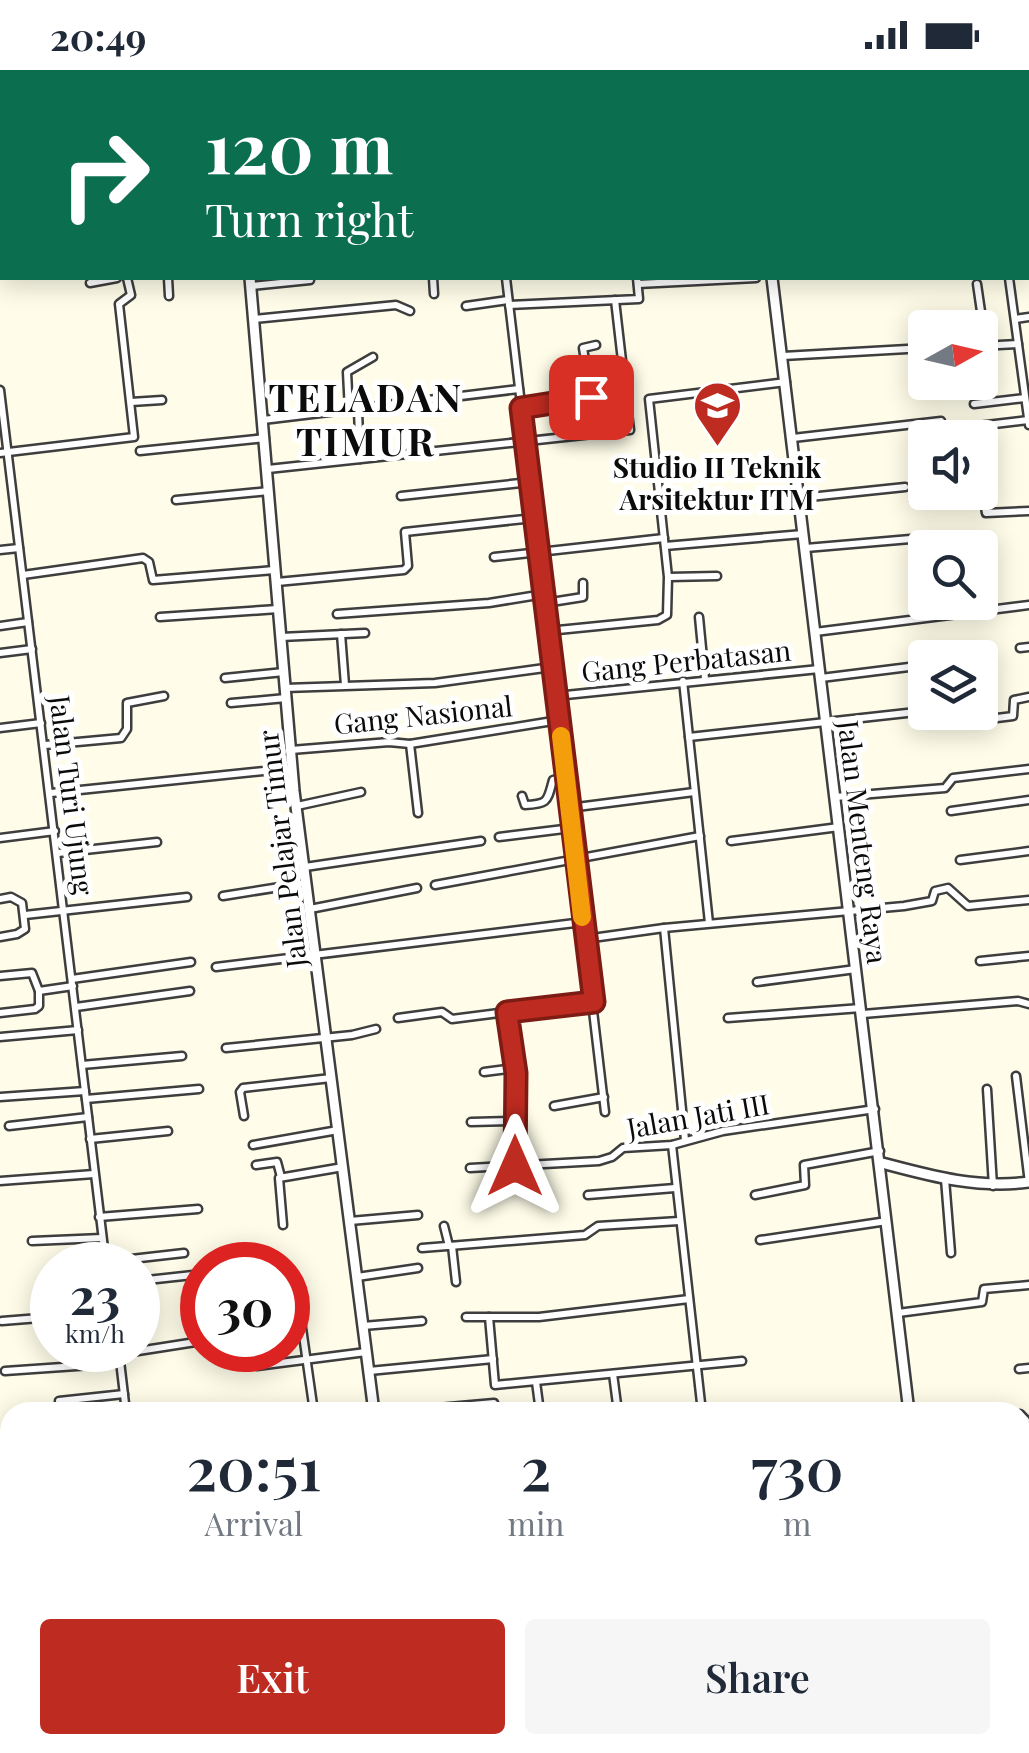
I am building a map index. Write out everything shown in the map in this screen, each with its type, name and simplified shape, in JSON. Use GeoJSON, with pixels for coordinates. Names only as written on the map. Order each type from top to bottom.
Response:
{"type":"FeatureCollection","features":[{"type":"Feature","properties":{"kind":"street"},"geometry":{"type":"LineString","coordinates":[[90,283],[106,280]]}},
{"type":"Feature","properties":{"kind":"street"},"geometry":{"type":"LineString","coordinates":[[4,453],[134,437],[119,304],[131,295],[128,280]]}},
{"type":"Feature","properties":{"kind":"street"},"geometry":{"type":"LineString","coordinates":[[168,280],[169,296]]}},
{"type":"Feature","properties":{"kind":"street"},"geometry":{"type":"LineString","coordinates":[[250,282],[310,280]]}},
{"type":"Feature","properties":{"kind":"street"},"geometry":{"type":"LineString","coordinates":[[433,280],[434,294]]}},
{"type":"Feature","properties":{"kind":"street","name":"Jalan Jati III"},"geometry":{"type":"LineString","coordinates":[[506,280],[605,1112]]}},
{"type":"Feature","properties":{"kind":"street"},"geometry":{"type":"LineString","coordinates":[[466,306],[639,299],[638,281],[677,280]]}},
{"type":"Feature","properties":{"kind":"street","name":"Jalan Menteng Raya"},"geometry":{"type":"LineString","coordinates":[[772,280],[909,1402]]}},
{"type":"Feature","properties":{"kind":"street"},"geometry":{"type":"LineString","coordinates":[[998,424],[1029,422],[1026,375],[1010,280]]}},
{"type":"Feature","properties":{"kind":"street","name":"Jalan Pelajar Timur"},"geometry":{"type":"LineString","coordinates":[[250,282],[296,806],[373,1402]]}},
{"type":"Feature","properties":{"kind":"street"},"geometry":{"type":"LineString","coordinates":[[978,284],[980,310]]}},
{"type":"Feature","properties":{"kind":"street"},"geometry":{"type":"LineString","coordinates":[[268,469],[630,430],[615,300]]}},
{"type":"Feature","properties":{"kind":"street"},"geometry":{"type":"LineString","coordinates":[[254,319],[396,305],[410,311]]}},
{"type":"Feature","properties":{"kind":"street"},"geometry":{"type":"LineString","coordinates":[[1015,318],[1029,317]]}},
{"type":"Feature","properties":{"kind":"street"},"geometry":{"type":"LineString","coordinates":[[998,345],[1018,344]]}},
{"type":"Feature","properties":{"kind":"street"},"geometry":{"type":"LineString","coordinates":[[591,397],[583,348],[596,345]]}},
{"type":"Feature","properties":{"kind":"street"},"geometry":{"type":"LineString","coordinates":[[783,356],[908,349]]}},
{"type":"Feature","properties":{"kind":"street"},"geometry":{"type":"LineString","coordinates":[[360,459],[347,372],[374,357]]}},
{"type":"Feature","properties":{"kind":"street"},"geometry":{"type":"LineString","coordinates":[[548,631],[663,618],[668,612],[668,577],[649,398],[786,382]]}},
{"type":"Feature","properties":{"kind":"street"},"geometry":{"type":"LineString","coordinates":[[263,420],[519,389]]}},
{"type":"Feature","properties":{"kind":"street","name":"Jalan Turi Ujung"},"geometry":{"type":"LineString","coordinates":[[0,390],[4,453],[51,792],[103,1242]]}},
{"type":"Feature","properties":{"kind":"street"},"geometry":{"type":"LineString","coordinates":[[521,408],[627,392]]}},
{"type":"Feature","properties":{"kind":"street"},"geometry":{"type":"LineString","coordinates":[[974,404],[1026,398]]}},
{"type":"Feature","properties":{"kind":"street"},"geometry":{"type":"LineString","coordinates":[[131,402],[162,400]]}},
{"type":"Feature","properties":{"kind":"street"},"geometry":{"type":"LineString","coordinates":[[793,438],[908,425]]}},
{"type":"Feature","properties":{"kind":"street"},"geometry":{"type":"LineString","coordinates":[[140,451],[265,438]]}},
{"type":"Feature","properties":{"kind":"street"},"geometry":{"type":"LineString","coordinates":[[401,496],[530,482]]}},
{"type":"Feature","properties":{"kind":"street"},"geometry":{"type":"LineString","coordinates":[[800,498],[905,488]]}},
{"type":"Feature","properties":{"kind":"street"},"geometry":{"type":"LineString","coordinates":[[176,500],[269,491]]}},
{"type":"Feature","properties":{"kind":"street"},"geometry":{"type":"LineString","coordinates":[[0,493],[11,492]]}},
{"type":"Feature","properties":{"kind":"street"},"geometry":{"type":"LineString","coordinates":[[986,510],[1029,511]]}},
{"type":"Feature","properties":{"kind":"street"},"geometry":{"type":"LineString","coordinates":[[276,582],[404,570],[408,566],[405,532],[534,518]]}},
{"type":"Feature","properties":{"kind":"street"},"geometry":{"type":"LineString","coordinates":[[494,557],[804,534]]}},
{"type":"Feature","properties":{"kind":"street"},"geometry":{"type":"LineString","coordinates":[[806,548],[908,539]]}},
{"type":"Feature","properties":{"kind":"street"},"geometry":{"type":"LineString","coordinates":[[0,550],[19,548]]}},
{"type":"Feature","properties":{"kind":"street"},"geometry":{"type":"LineString","coordinates":[[22,576],[143,558],[153,580],[274,570]]}},
{"type":"Feature","properties":{"kind":"street"},"geometry":{"type":"LineString","coordinates":[[668,577],[717,576]]}},
{"type":"Feature","properties":{"kind":"street"},"geometry":{"type":"LineString","coordinates":[[337,614],[583,597],[583,582]]}},
{"type":"Feature","properties":{"kind":"street"},"geometry":{"type":"LineString","coordinates":[[815,632],[1029,605]]}},
{"type":"Feature","properties":{"kind":"street"},"geometry":{"type":"LineString","coordinates":[[160,618],[278,609]]}},
{"type":"Feature","properties":{"kind":"street"},"geometry":{"type":"LineString","coordinates":[[699,618],[705,680]]}},
{"type":"Feature","properties":{"kind":"street"},"geometry":{"type":"LineString","coordinates":[[0,626],[28,622]]}},
{"type":"Feature","properties":{"kind":"street"},"geometry":{"type":"LineString","coordinates":[[280,638],[366,633]]}},
{"type":"Feature","properties":{"kind":"street"},"geometry":{"type":"LineString","coordinates":[[341,634],[346,686]]}},
{"type":"Feature","properties":{"kind":"street"},"geometry":{"type":"LineString","coordinates":[[0,653],[32,649]]}},
{"type":"Feature","properties":{"kind":"street","name":"Gang Perbatasan"},"geometry":{"type":"LineString","coordinates":[[556,696],[682,681],[908,666]]}},
{"type":"Feature","properties":{"kind":"street"},"geometry":{"type":"LineString","coordinates":[[231,703],[346,686],[436,683],[552,667]]}},
{"type":"Feature","properties":{"kind":"street"},"geometry":{"type":"LineString","coordinates":[[225,678],[284,672]]}},
{"type":"Feature","properties":{"kind":"street"},"geometry":{"type":"LineString","coordinates":[[682,681],[709,924]]}},
{"type":"Feature","properties":{"kind":"street"},"geometry":{"type":"LineString","coordinates":[[45,746],[123,737],[127,729],[127,703],[164,696]]}},
{"type":"Feature","properties":{"kind":"street"},"geometry":{"type":"LineString","coordinates":[[998,718],[1013,716],[1014,700],[1029,698]]}},
{"type":"Feature","properties":{"kind":"street"},"geometry":{"type":"LineString","coordinates":[[689,737],[908,713]]}},
{"type":"Feature","properties":{"kind":"street","name":"Gang Nasional"},"geometry":{"type":"LineString","coordinates":[[291,750],[389,742],[410,744],[559,720]]}},
{"type":"Feature","properties":{"kind":"street"},"geometry":{"type":"LineString","coordinates":[[0,728],[42,723]]}},
{"type":"Feature","properties":{"kind":"street"},"geometry":{"type":"LineString","coordinates":[[410,744],[418,813]]}},
{"type":"Feature","properties":{"kind":"street"},"geometry":{"type":"LineString","coordinates":[[51,792],[292,768]]}},
{"type":"Feature","properties":{"kind":"street"},"geometry":{"type":"LineString","coordinates":[[835,797],[945,788],[952,778],[1029,769]]}},
{"type":"Feature","properties":{"kind":"street"},"geometry":{"type":"LineString","coordinates":[[522,796],[525,805],[545,802],[553,780],[566,776]]}},
{"type":"Feature","properties":{"kind":"street"},"geometry":{"type":"LineString","coordinates":[[296,806],[361,792]]}},
{"type":"Feature","properties":{"kind":"street"},"geometry":{"type":"LineString","coordinates":[[569,808],[694,792]]}},
{"type":"Feature","properties":{"kind":"street"},"geometry":{"type":"LineString","coordinates":[[951,812],[1029,800]]}},
{"type":"Feature","properties":{"kind":"street"},"geometry":{"type":"LineString","coordinates":[[732,841],[839,827]]}},
{"type":"Feature","properties":{"kind":"street"},"geometry":{"type":"LineString","coordinates":[[499,837],[572,828]]}},
{"type":"Feature","properties":{"kind":"street"},"geometry":{"type":"LineString","coordinates":[[0,838],[55,831]]}},
{"type":"Feature","properties":{"kind":"street"},"geometry":{"type":"LineString","coordinates":[[435,885],[700,836]]}},
{"type":"Feature","properties":{"kind":"street"},"geometry":{"type":"LineString","coordinates":[[305,867],[481,841]]}},
{"type":"Feature","properties":{"kind":"street"},"geometry":{"type":"LineString","coordinates":[[58,853],[157,842]]}},
{"type":"Feature","properties":{"kind":"street"},"geometry":{"type":"LineString","coordinates":[[960,860],[1029,851]]}},
{"type":"Feature","properties":{"kind":"street"},"geometry":{"type":"LineString","coordinates":[[223,896],[307,883]]}},
{"type":"Feature","properties":{"kind":"street"},"geometry":{"type":"LineString","coordinates":[[310,908],[417,888]]}},
{"type":"Feature","properties":{"kind":"street"},"geometry":{"type":"LineString","coordinates":[[585,939],[932,902],[935,891],[948,888],[968,906],[1029,900]]}},
{"type":"Feature","properties":{"kind":"street"},"geometry":{"type":"LineString","coordinates":[[25,915],[187,897]]}},
{"type":"Feature","properties":{"kind":"street"},"geometry":{"type":"LineString","coordinates":[[0,899],[19,900],[25,915],[24,932],[0,937]]}},
{"type":"Feature","properties":{"kind":"street"},"geometry":{"type":"LineString","coordinates":[[216,967],[583,922]]}},
{"type":"Feature","properties":{"kind":"street"},"geometry":{"type":"LineString","coordinates":[[664,928],[685,1140]]}},
{"type":"Feature","properties":{"kind":"street"},"geometry":{"type":"LineString","coordinates":[[980,961],[1029,956]]}},
{"type":"Feature","properties":{"kind":"street"},"geometry":{"type":"LineString","coordinates":[[39,991],[191,962]]}},
{"type":"Feature","properties":{"kind":"street"},"geometry":{"type":"LineString","coordinates":[[758,982],[857,970]]}},
{"type":"Feature","properties":{"kind":"street"},"geometry":{"type":"LineString","coordinates":[[0,976],[32,972],[39,991],[39,1006],[35,1009],[0,1013]]}},
{"type":"Feature","properties":{"kind":"street"},"geometry":{"type":"LineString","coordinates":[[76,1007],[190,990]]}},
{"type":"Feature","properties":{"kind":"street"},"geometry":{"type":"LineString","coordinates":[[728,1018],[1018,1001],[1029,1004]]}},
{"type":"Feature","properties":{"kind":"street"},"geometry":{"type":"LineString","coordinates":[[398,1018],[442,1012],[452,1018],[594,1002]]}},
{"type":"Feature","properties":{"kind":"street"},"geometry":{"type":"LineString","coordinates":[[507,1012],[515,1068],[515,1166]]}},
{"type":"Feature","properties":{"kind":"street"},"geometry":{"type":"LineString","coordinates":[[0,1038],[78,1030]]}},
{"type":"Feature","properties":{"kind":"street"},"geometry":{"type":"LineString","coordinates":[[226,1048],[376,1030]]}},
{"type":"Feature","properties":{"kind":"street"},"geometry":{"type":"LineString","coordinates":[[82,1065],[182,1056]]}},
{"type":"Feature","properties":{"kind":"street"},"geometry":{"type":"LineString","coordinates":[[484,1072],[515,1068]]}},
{"type":"Feature","properties":{"kind":"street"},"geometry":{"type":"LineString","coordinates":[[882,1163],[944,1179],[993,1186],[1029,1182],[1016,1076]]}},
{"type":"Feature","properties":{"kind":"street"},"geometry":{"type":"LineString","coordinates":[[244,1116],[243,1088],[331,1078]]}},
{"type":"Feature","properties":{"kind":"street"},"geometry":{"type":"LineString","coordinates":[[987,1089],[993,1186]]}},
{"type":"Feature","properties":{"kind":"street"},"geometry":{"type":"LineString","coordinates":[[0,1097],[199,1090]]}},
{"type":"Feature","properties":{"kind":"street"},"geometry":{"type":"LineString","coordinates":[[554,1106],[604,1097]]}},
{"type":"Feature","properties":{"kind":"street","name":"Jalan Jati III"},"geometry":{"type":"LineString","coordinates":[[470,1168],[599,1161],[622,1148],[672,1145],[723,1131],[874,1109]]}},
{"type":"Feature","properties":{"kind":"street"},"geometry":{"type":"LineString","coordinates":[[9,1126],[88,1117]]}},
{"type":"Feature","properties":{"kind":"street"},"geometry":{"type":"LineString","coordinates":[[471,1122],[515,1120]]}},
{"type":"Feature","properties":{"kind":"street"},"geometry":{"type":"LineString","coordinates":[[253,1144],[338,1130]]}},
{"type":"Feature","properties":{"kind":"street"},"geometry":{"type":"LineString","coordinates":[[90,1139],[168,1131]]}},
{"type":"Feature","properties":{"kind":"street"},"geometry":{"type":"LineString","coordinates":[[672,1145],[701,1402]]}},
{"type":"Feature","properties":{"kind":"street"},"geometry":{"type":"LineString","coordinates":[[756,1195],[805,1185],[804,1165],[880,1151]]}},
{"type":"Feature","properties":{"kind":"street"},"geometry":{"type":"LineString","coordinates":[[256,1165],[277,1162],[283,1225]]}},
{"type":"Feature","properties":{"kind":"street"},"geometry":{"type":"LineString","coordinates":[[281,1177],[343,1167]]}},
{"type":"Feature","properties":{"kind":"street"},"geometry":{"type":"LineString","coordinates":[[0,1181],[94,1174]]}},
{"type":"Feature","properties":{"kind":"street"},"geometry":{"type":"LineString","coordinates":[[944,1179],[951,1253]]}},
{"type":"Feature","properties":{"kind":"street"},"geometry":{"type":"LineString","coordinates":[[588,1195],[676,1188]]}},
{"type":"Feature","properties":{"kind":"street"},"geometry":{"type":"LineString","coordinates":[[100,1217],[198,1209]]}},
{"type":"Feature","properties":{"kind":"street"},"geometry":{"type":"LineString","coordinates":[[350,1222],[418,1215]]}},
{"type":"Feature","properties":{"kind":"street"},"geometry":{"type":"LineString","coordinates":[[760,1240],[888,1220]]}},
{"type":"Feature","properties":{"kind":"street"},"geometry":{"type":"LineString","coordinates":[[422,1248],[585,1235],[598,1226],[679,1221]]}},
{"type":"Feature","properties":{"kind":"street"},"geometry":{"type":"LineString","coordinates":[[444,1226],[456,1282]]}},
{"type":"Feature","properties":{"kind":"street"},"geometry":{"type":"LineString","coordinates":[[32,1240],[102,1238]]}},
{"type":"Feature","properties":{"kind":"street"},"geometry":{"type":"LineString","coordinates":[[357,1277],[418,1268]]}},
{"type":"Feature","properties":{"kind":"street"},"geometry":{"type":"LineString","coordinates":[[898,1312],[982,1302],[984,1289],[1029,1285]]}},
{"type":"Feature","properties":{"kind":"street"},"geometry":{"type":"LineString","coordinates":[[466,1318],[538,1317],[689,1299]]}},
{"type":"Feature","properties":{"kind":"street"},"geometry":{"type":"LineString","coordinates":[[489,1317],[496,1385],[742,1360]]}},
{"type":"Feature","properties":{"kind":"street"},"geometry":{"type":"LineString","coordinates":[[2,1321],[30,1319]]}},
{"type":"Feature","properties":{"kind":"street"},"geometry":{"type":"LineString","coordinates":[[363,1326],[422,1321]]}},
{"type":"Feature","properties":{"kind":"street"},"geometry":{"type":"LineString","coordinates":[[310,1358],[366,1352]]}},
{"type":"Feature","properties":{"kind":"street"},"geometry":{"type":"LineString","coordinates":[[368,1371],[493,1358]]}},
{"type":"Feature","properties":{"kind":"street"},"geometry":{"type":"LineString","coordinates":[[6,1371],[30,1368]]}},
{"type":"Feature","properties":{"kind":"street"},"geometry":{"type":"LineString","coordinates":[[1020,1369],[1029,1368]]}},
{"type":"Feature","properties":{"kind":"street"},"geometry":{"type":"LineString","coordinates":[[121,1372],[125,1402]]}},
{"type":"Feature","properties":{"kind":"street"},"geometry":{"type":"LineString","coordinates":[[310,1372],[313,1402]]}},
{"type":"Feature","properties":{"kind":"street"},"geometry":{"type":"LineString","coordinates":[[613,1374],[617,1402]]}},
{"type":"Feature","properties":{"kind":"street"},"geometry":{"type":"LineString","coordinates":[[536,1382],[539,1402]]}},
{"type":"Feature","properties":{"kind":"street"},"geometry":{"type":"LineString","coordinates":[[59,1401],[124,1394]]}},
{"type":"Feature","properties":{"kind":"slow traffic"},"geometry":{"type":"LineString","coordinates":[[561,736],[582,917]]}},
{"type":"Feature","properties":{"kind":"place","name":"Studio II Teknik Arsitektur ITM"},"geometry":{"type":"Point","coordinates":[717,448]}},
{"type":"Feature","properties":{"kind":"district","name":"TELADAN TIMUR"},"geometry":{"type":"Point","coordinates":[366,418]}},
{"type":"Feature","properties":{"kind":"route"},"geometry":{"type":"LineString","coordinates":[[515,1166],[516,1073],[507,1012],[594,1002],[521,408],[591,397]]}}]}
